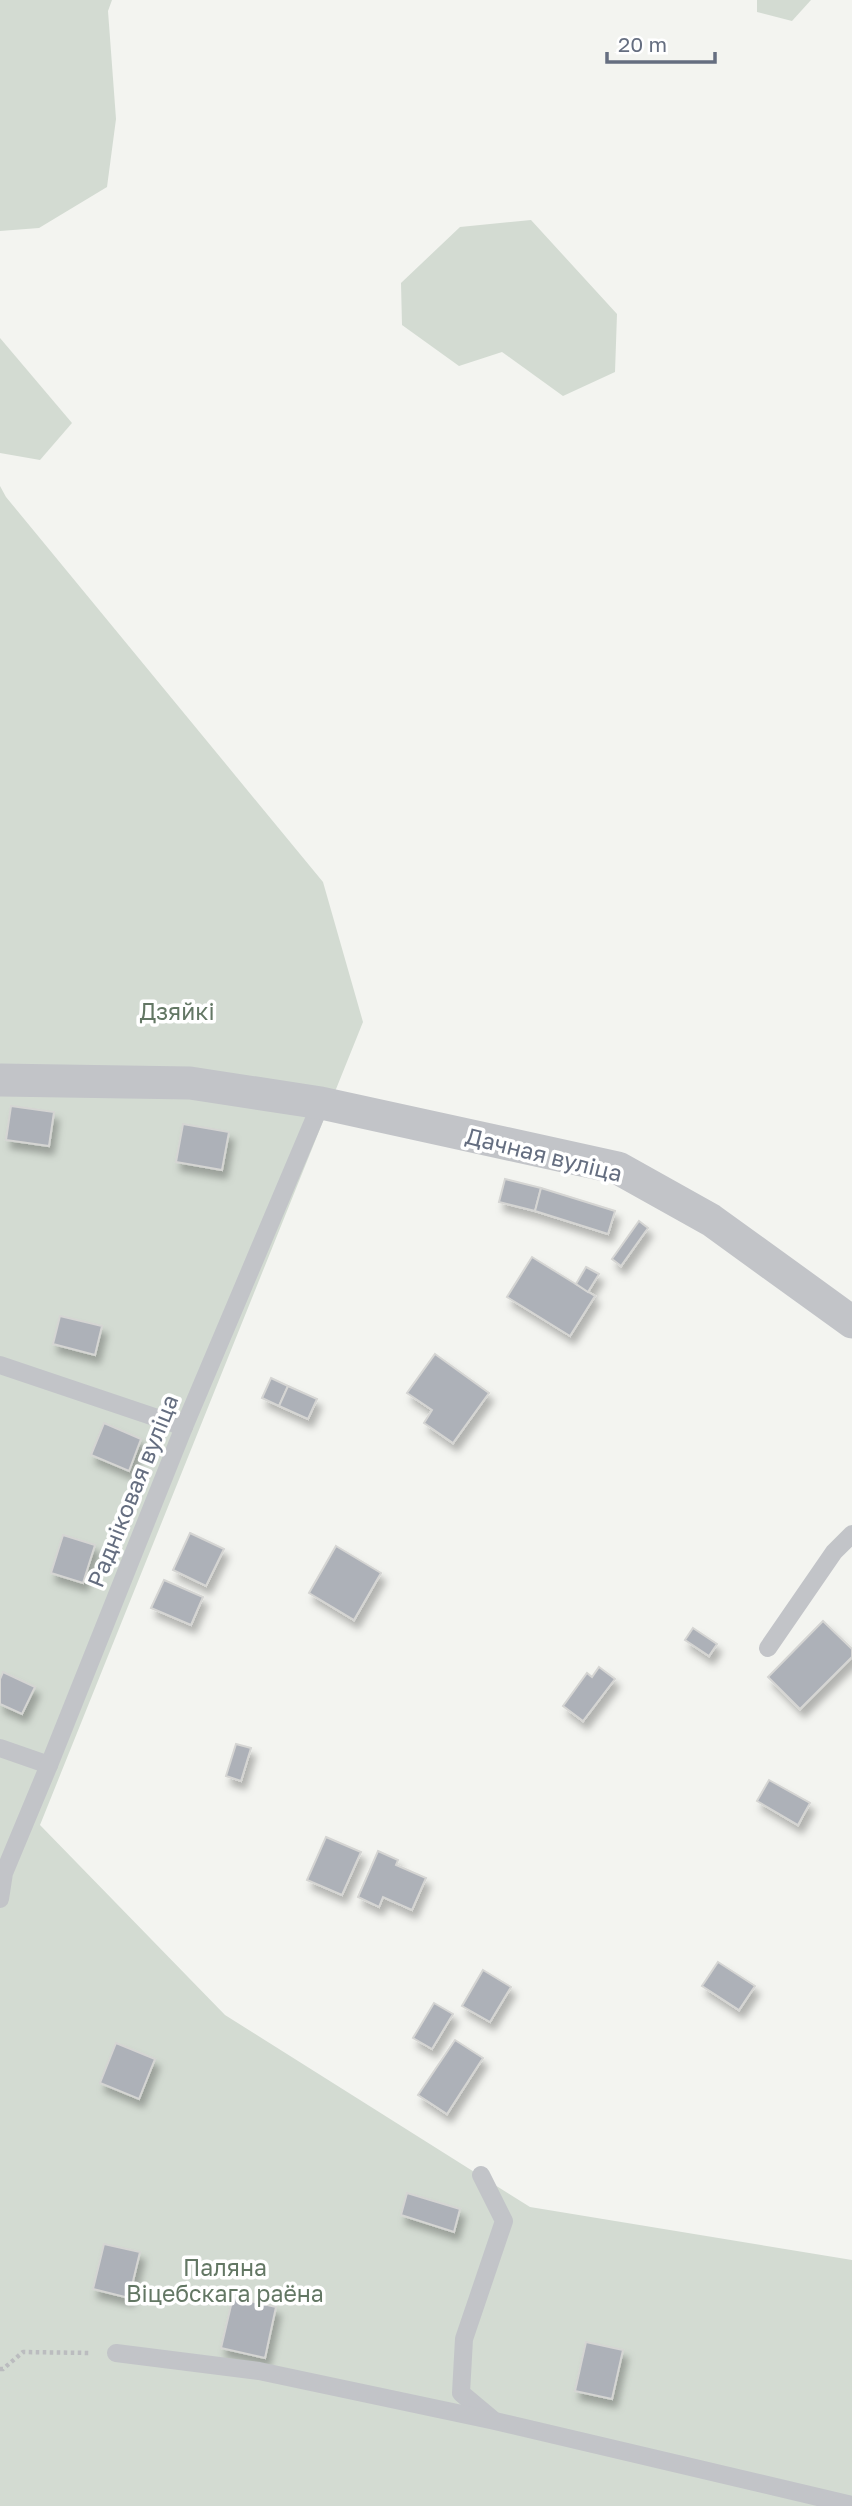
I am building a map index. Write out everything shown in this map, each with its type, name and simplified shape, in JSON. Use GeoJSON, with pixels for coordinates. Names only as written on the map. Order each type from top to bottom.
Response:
{"type":"FeatureCollection","features":[{"type":"Feature","properties":{"kind":"street","name":"Дачная вуліца"},"geometry":{"type":"LineString","coordinates":[[0,1080],[190,1083],[321,1104],[618,1168],[712,1220],[852,1322]]}},
{"type":"Feature","properties":{"kind":"lane","name":"Радніковая вуліца"},"geometry":{"type":"LineString","coordinates":[[0,1899],[4,1873],[184,1427],[321,1104]]}},
{"type":"Feature","properties":{"kind":"lane"},"geometry":{"type":"LineString","coordinates":[[0,1365],[184,1427]]}},
{"type":"Feature","properties":{"kind":"lane"},"geometry":{"type":"LineString","coordinates":[[768,1648],[834,1552],[852,1534]]}},
{"type":"Feature","properties":{"kind":"lane"},"geometry":{"type":"LineString","coordinates":[[0,1748],[49,1765]]}},
{"type":"Feature","properties":{"kind":"lane"},"geometry":{"type":"LineString","coordinates":[[481,2175],[504,2221],[464,2339],[461,2393],[495,2421]]}},
{"type":"Feature","properties":{"kind":"lane"},"geometry":{"type":"LineString","coordinates":[[116,2353],[258,2371],[495,2421],[852,2505]]}},
{"type":"Feature","properties":{"kind":"path"},"geometry":{"type":"LineString","coordinates":[[0,2369],[3,2370],[23,2352],[116,2353]]}},
{"type":"Feature","properties":{"kind":"green space"},"geometry":{"type":"Polygon","coordinates":[[[0,0],[112,0],[108,11],[116,119],[107,187],[39,228],[0,231],[0,0]]]}},
{"type":"Feature","properties":{"kind":"green space"},"geometry":{"type":"Polygon","coordinates":[[[757,0],[811,0],[792,21],[757,12],[757,0]]]}},
{"type":"Feature","properties":{"kind":"green space"},"geometry":{"type":"Polygon","coordinates":[[[531,220],[617,314],[615,372],[563,396],[502,352],[459,366],[402,325],[401,283],[460,227],[531,220]]]}},
{"type":"Feature","properties":{"kind":"green space"},"geometry":{"type":"Polygon","coordinates":[[[0,338],[72,423],[40,460],[0,453],[0,338]]]}},
{"type":"Feature","properties":{"kind":"green space"},"geometry":{"type":"Polygon","coordinates":[[[0,486],[6,497],[323,882],[363,1022],[40,1825],[225,2015],[530,2207],[852,2260],[852,2506],[0,2506],[0,486]]]}},
{"type":"Feature","properties":{"kind":"building"},"geometry":{"type":"Polygon","coordinates":[[[11,1106],[54,1112],[49,1146],[6,1140],[11,1106]]]}},
{"type":"Feature","properties":{"kind":"building"},"geometry":{"type":"Polygon","coordinates":[[[183,1124],[229,1132],[222,1170],[176,1162],[183,1124]]]}},
{"type":"Feature","properties":{"kind":"building"},"geometry":{"type":"Polygon","coordinates":[[[505,1179],[541,1188],[535,1211],[499,1202],[505,1179]]]}},
{"type":"Feature","properties":{"kind":"building"},"geometry":{"type":"Polygon","coordinates":[[[541,1188],[615,1211],[608,1234],[535,1211],[541,1188]]]}},
{"type":"Feature","properties":{"kind":"building"},"geometry":{"type":"Polygon","coordinates":[[[639,1221],[648,1228],[621,1266],[612,1259],[639,1221]]]}},
{"type":"Feature","properties":{"kind":"building"},"geometry":{"type":"Polygon","coordinates":[[[532,1257],[595,1296],[570,1336],[507,1297],[532,1257]]]}},
{"type":"Feature","properties":{"kind":"building"},"geometry":{"type":"Polygon","coordinates":[[[586,1267],[599,1274],[588,1292],[576,1284],[586,1267]]]}},
{"type":"Feature","properties":{"kind":"building"},"geometry":{"type":"Polygon","coordinates":[[[60,1316],[102,1326],[95,1355],[53,1344],[60,1316]]]}},
{"type":"Feature","properties":{"kind":"building"},"geometry":{"type":"Polygon","coordinates":[[[435,1354],[489,1393],[453,1443],[424,1423],[432,1410],[407,1393],[435,1354]]]}},
{"type":"Feature","properties":{"kind":"building"},"geometry":{"type":"Polygon","coordinates":[[[271,1378],[288,1386],[279,1406],[262,1398],[271,1378]]]}},
{"type":"Feature","properties":{"kind":"building"},"geometry":{"type":"Polygon","coordinates":[[[288,1386],[317,1399],[308,1419],[279,1406],[288,1386]]]}},
{"type":"Feature","properties":{"kind":"building"},"geometry":{"type":"Polygon","coordinates":[[[104,1423],[141,1439],[129,1471],[91,1455],[104,1423]]]}},
{"type":"Feature","properties":{"kind":"building"},"geometry":{"type":"Polygon","coordinates":[[[190,1533],[224,1549],[206,1586],[173,1570],[190,1533]]]}},
{"type":"Feature","properties":{"kind":"building"},"geometry":{"type":"Polygon","coordinates":[[[63,1535],[95,1545],[83,1583],[51,1573],[63,1535]]]}},
{"type":"Feature","properties":{"kind":"building"},"geometry":{"type":"Polygon","coordinates":[[[336,1546],[381,1573],[354,1620],[309,1593],[336,1546]]]}},
{"type":"Feature","properties":{"kind":"building"},"geometry":{"type":"Polygon","coordinates":[[[164,1580],[203,1597],[191,1625],[151,1608],[164,1580]]]}},
{"type":"Feature","properties":{"kind":"building"},"geometry":{"type":"Polygon","coordinates":[[[823,1621],[852,1649],[852,1657],[800,1709],[768,1677],[823,1621]]]}},
{"type":"Feature","properties":{"kind":"building"},"geometry":{"type":"Polygon","coordinates":[[[693,1628],[717,1644],[709,1656],[685,1640],[693,1628]]]}},
{"type":"Feature","properties":{"kind":"building"},"geometry":{"type":"Polygon","coordinates":[[[599,1667],[615,1679],[583,1721],[563,1706],[587,1673],[592,1677],[599,1667]]]}},
{"type":"Feature","properties":{"kind":"building"},"geometry":{"type":"Polygon","coordinates":[[[3,1672],[35,1687],[22,1714],[0,1704],[0,1679],[3,1672]]]}},
{"type":"Feature","properties":{"kind":"building"},"geometry":{"type":"Polygon","coordinates":[[[236,1744],[251,1748],[241,1781],[226,1776],[236,1744]]]}},
{"type":"Feature","properties":{"kind":"building"},"geometry":{"type":"Polygon","coordinates":[[[769,1780],[810,1803],[798,1825],[757,1801],[769,1780]]]}},
{"type":"Feature","properties":{"kind":"building"},"geometry":{"type":"Polygon","coordinates":[[[326,1837],[361,1852],[342,1895],[307,1880],[326,1837]]]}},
{"type":"Feature","properties":{"kind":"building"},"geometry":{"type":"Polygon","coordinates":[[[378,1851],[398,1860],[396,1865],[426,1878],[412,1910],[383,1897],[379,1907],[358,1897],[378,1851]]]}},
{"type":"Feature","properties":{"kind":"building"},"geometry":{"type":"Polygon","coordinates":[[[718,1962],[755,1986],[739,2010],[702,1986],[718,1962]]]}},
{"type":"Feature","properties":{"kind":"building"},"geometry":{"type":"Polygon","coordinates":[[[483,1970],[511,1987],[490,2022],[462,2006],[483,1970]]]}},
{"type":"Feature","properties":{"kind":"building"},"geometry":{"type":"Polygon","coordinates":[[[434,2003],[453,2014],[432,2049],[413,2038],[434,2003]]]}},
{"type":"Feature","properties":{"kind":"building"},"geometry":{"type":"Polygon","coordinates":[[[455,2040],[483,2058],[447,2114],[418,2095],[455,2040]]]}},
{"type":"Feature","properties":{"kind":"building"},"geometry":{"type":"Polygon","coordinates":[[[116,2043],[155,2059],[139,2099],[100,2083],[116,2043]]]}},
{"type":"Feature","properties":{"kind":"building"},"geometry":{"type":"Polygon","coordinates":[[[407,2193],[460,2209],[454,2232],[401,2215],[407,2193]]]}},
{"type":"Feature","properties":{"kind":"building"},"geometry":{"type":"Polygon","coordinates":[[[104,2244],[140,2252],[129,2298],[93,2289],[104,2244]]]}},
{"type":"Feature","properties":{"kind":"building"},"geometry":{"type":"Polygon","coordinates":[[[233,2297],[276,2307],[265,2358],[221,2348],[233,2297]]]}},
{"type":"Feature","properties":{"kind":"building"},"geometry":{"type":"Polygon","coordinates":[[[586,2342],[623,2350],[612,2399],[575,2391],[586,2342]]]}},
{"type":"Feature","properties":{"kind":"park label","name":"Дзяйкі"},"geometry":{"type":"Point","coordinates":[177,1012]}},
{"type":"Feature","properties":{"kind":"park label","name":"Паляна Віцебскага раёна"},"geometry":{"type":"Point","coordinates":[225,2281]}}]}
